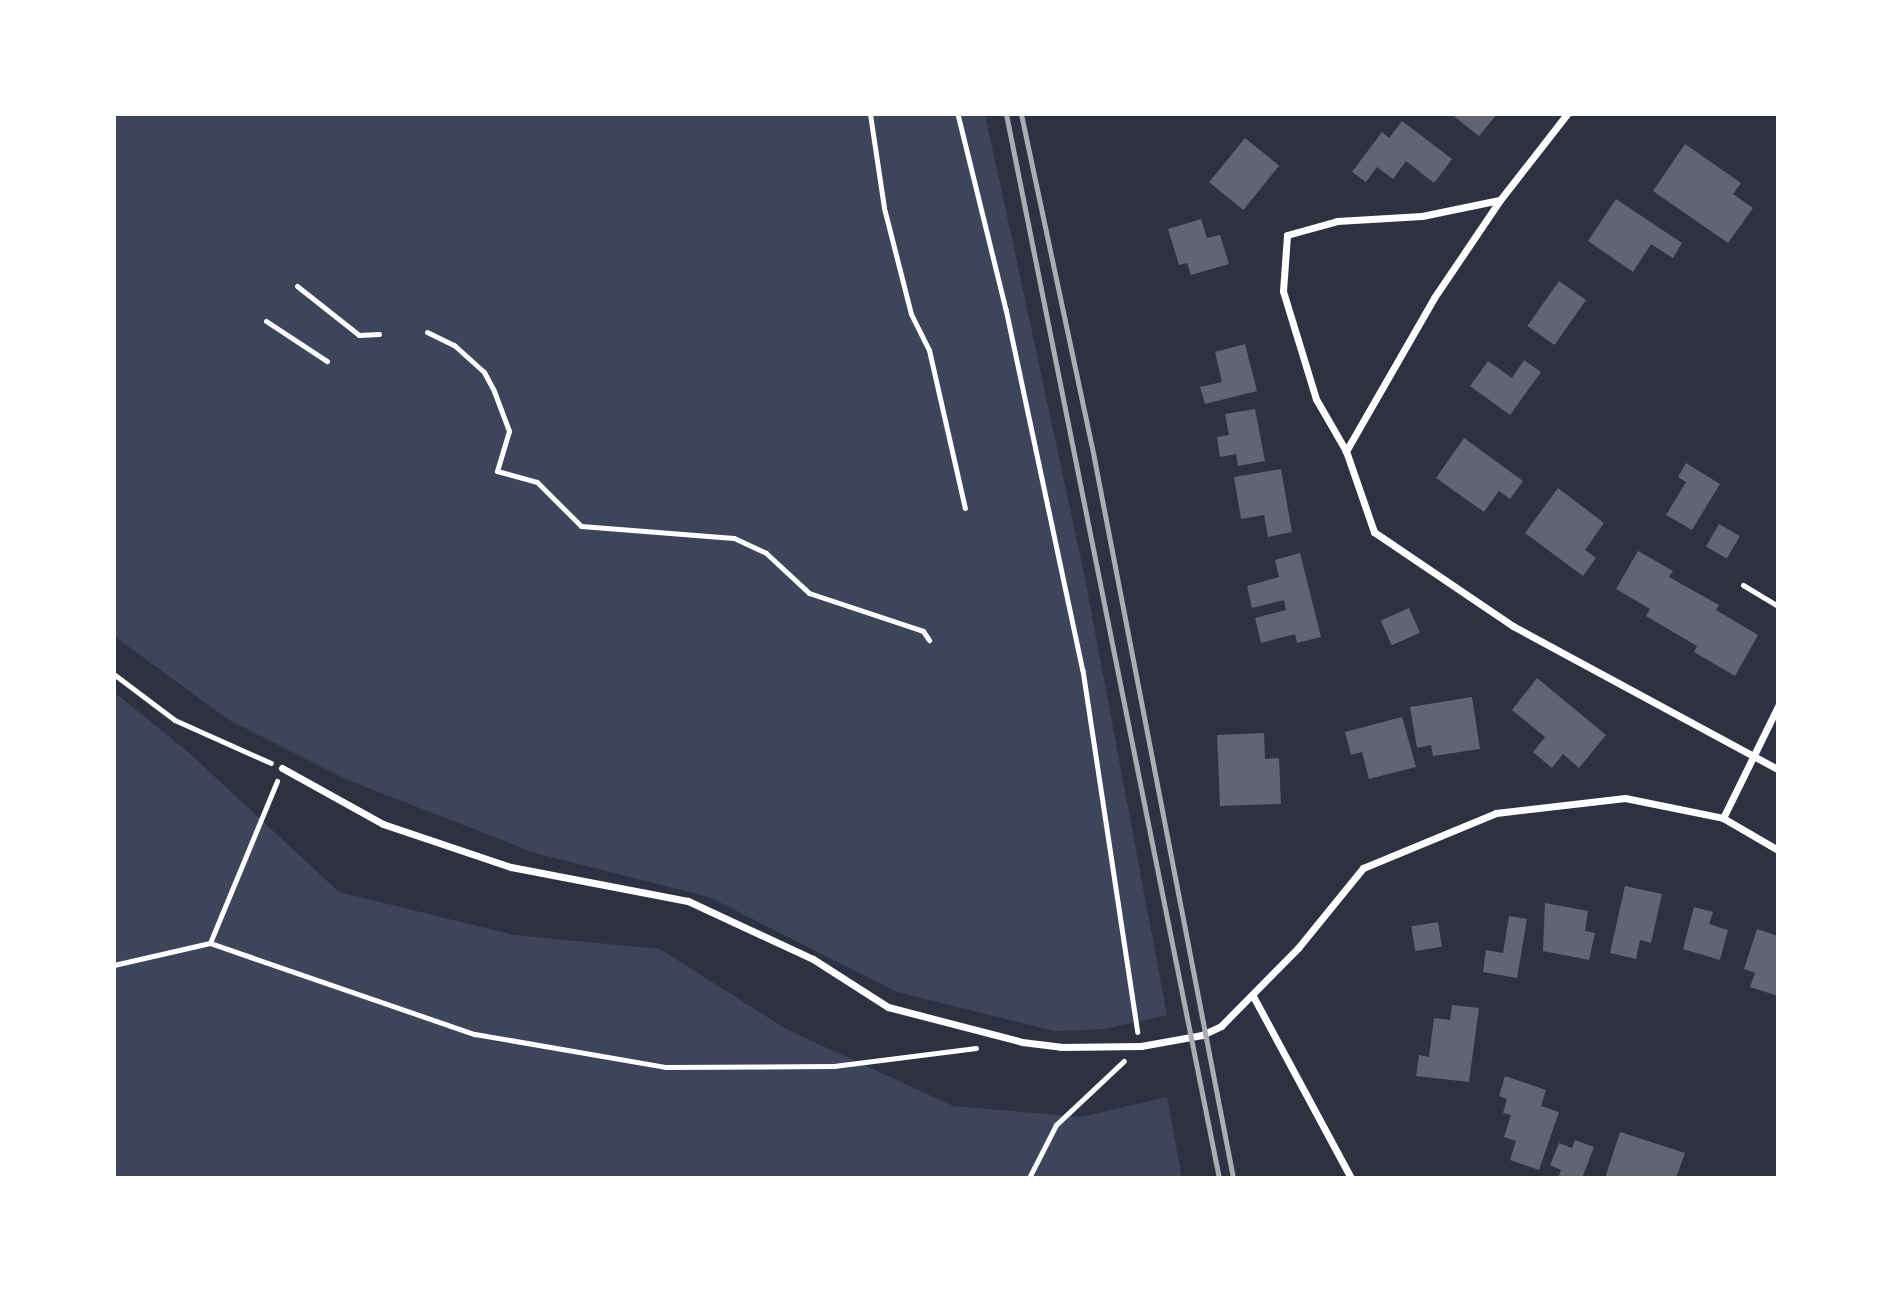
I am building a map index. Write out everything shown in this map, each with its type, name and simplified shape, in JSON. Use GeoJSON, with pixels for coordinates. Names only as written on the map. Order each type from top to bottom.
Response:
{"type":"FeatureCollection","features":[{"type":"Feature","properties":{"kind":"street"},"geometry":{"type":"LineString","coordinates":[[1346,451],[1434,298],[1500,200],[1567,114]]}},
{"type":"Feature","properties":{"kind":"street"},"geometry":{"type":"LineString","coordinates":[[1500,200],[1422,216],[1337,221],[1287,234],[1283,291],[1316,399],[1346,451],[1374,532],[1513,626],[1778,769]]}},
{"type":"Feature","properties":{"kind":"street"},"geometry":{"type":"LineString","coordinates":[[1723,818],[1778,706]]}},
{"type":"Feature","properties":{"kind":"street"},"geometry":{"type":"LineString","coordinates":[[282,768],[383,824],[511,867],[688,901],[813,959],[888,1007],[1022,1042],[1061,1047],[1141,1046],[1202,1035],[1236,1016],[1363,868],[1496,813],[1625,798],[1723,818],[1778,850]]}},
{"type":"Feature","properties":{"kind":"street"},"geometry":{"type":"LineString","coordinates":[[1253,996],[1352,1178]]}},
{"type":"Feature","properties":{"kind":"lane"},"geometry":{"type":"LineString","coordinates":[[870,114],[884,208],[911,314],[929,350],[965,508]]}},
{"type":"Feature","properties":{"kind":"lane"},"geometry":{"type":"LineString","coordinates":[[297,286],[359,335],[379,334]]}},
{"type":"Feature","properties":{"kind":"lane"},"geometry":{"type":"LineString","coordinates":[[266,321],[327,361]]}},
{"type":"Feature","properties":{"kind":"lane"},"geometry":{"type":"LineString","coordinates":[[427,332],[454,345],[484,372],[494,391],[509,431],[497,471],[537,482],[581,526],[734,538],[766,553],[809,593],[923,631],[929,640]]}},
{"type":"Feature","properties":{"kind":"lane"},"geometry":{"type":"LineString","coordinates":[[1743,585],[1778,606]]}},
{"type":"Feature","properties":{"kind":"path"},"geometry":{"type":"LineString","coordinates":[[958,114],[1006,309],[1083,670],[1141,1046],[1056,1125],[1029,1178]]}},
{"type":"Feature","properties":{"kind":"path"},"geometry":{"type":"LineString","coordinates":[[114,674],[175,720],[282,768],[210,943]]}},
{"type":"Feature","properties":{"kind":"path"},"geometry":{"type":"LineString","coordinates":[[114,965],[210,943],[475,1034],[666,1067],[834,1066],[982,1047]]}},
{"type":"Feature","properties":{"kind":"shaded area"},"geometry":{"type":"Polygon","coordinates":[[[114,114],[985,114],[1084,573],[1167,1015],[1105,1029],[1054,1031],[897,992],[709,897],[535,853],[348,780],[229,720],[114,636],[114,114]]]}},
{"type":"Feature","properties":{"kind":"shaded area"},"geometry":{"type":"Polygon","coordinates":[[[114,692],[188,752],[339,892],[514,935],[660,949],[786,1029],[953,1106],[1081,1117],[1167,1097],[1182,1178],[114,1178],[114,692]]]}},
{"type":"Feature","properties":{"kind":"building"},"geometry":{"type":"Polygon","coordinates":[[[1451,114],[1497,114],[1479,136],[1451,114]]]}},
{"type":"Feature","properties":{"kind":"building"},"geometry":{"type":"Polygon","coordinates":[[[1402,121],[1452,159],[1434,183],[1406,161],[1393,179],[1377,167],[1366,182],[1352,172],[1382,132],[1389,138],[1402,121]]]}},
{"type":"Feature","properties":{"kind":"building"},"geometry":{"type":"Polygon","coordinates":[[[1245,138],[1279,166],[1243,210],[1209,182],[1245,138]]]}},
{"type":"Feature","properties":{"kind":"building"},"geometry":{"type":"Polygon","coordinates":[[[1685,144],[1741,183],[1733,194],[1753,208],[1728,243],[1653,191],[1685,144]]]}},
{"type":"Feature","properties":{"kind":"building"},"geometry":{"type":"Polygon","coordinates":[[[1616,199],[1682,243],[1673,258],[1651,244],[1633,272],[1588,241],[1616,199]]]}},
{"type":"Feature","properties":{"kind":"building"},"geometry":{"type":"Polygon","coordinates":[[[1201,219],[1207,238],[1220,235],[1229,264],[1191,275],[1187,263],[1179,265],[1168,229],[1201,219]]]}},
{"type":"Feature","properties":{"kind":"building"},"geometry":{"type":"Polygon","coordinates":[[[1559,281],[1586,300],[1554,345],[1527,326],[1559,281]]]}},
{"type":"Feature","properties":{"kind":"building"},"geometry":{"type":"Polygon","coordinates":[[[1245,344],[1257,391],[1205,404],[1200,387],[1222,382],[1215,352],[1245,344]]]}},
{"type":"Feature","properties":{"kind":"building"},"geometry":{"type":"Polygon","coordinates":[[[1524,360],[1541,372],[1510,415],[1470,386],[1488,361],[1512,378],[1524,360]]]}},
{"type":"Feature","properties":{"kind":"building"},"geometry":{"type":"Polygon","coordinates":[[[1255,409],[1265,461],[1238,466],[1236,454],[1220,457],[1217,437],[1229,435],[1225,414],[1255,409]]]}},
{"type":"Feature","properties":{"kind":"building"},"geometry":{"type":"Polygon","coordinates":[[[1464,438],[1523,481],[1510,499],[1499,491],[1484,512],[1436,478],[1464,438]]]}},
{"type":"Feature","properties":{"kind":"building"},"geometry":{"type":"Polygon","coordinates":[[[1686,463],[1720,484],[1692,530],[1666,515],[1686,482],[1678,477],[1686,463]]]}},
{"type":"Feature","properties":{"kind":"building"},"geometry":{"type":"Polygon","coordinates":[[[1281,469],[1292,532],[1268,537],[1264,515],[1241,519],[1234,477],[1281,469]]]}},
{"type":"Feature","properties":{"kind":"building"},"geometry":{"type":"Polygon","coordinates":[[[1558,488],[1604,523],[1585,550],[1596,558],[1583,576],[1525,533],[1558,488]]]}},
{"type":"Feature","properties":{"kind":"building"},"geometry":{"type":"Polygon","coordinates":[[[1719,524],[1740,536],[1727,559],[1706,547],[1719,524]]]}},
{"type":"Feature","properties":{"kind":"building"},"geometry":{"type":"Polygon","coordinates":[[[1638,551],[1673,571],[1669,577],[1719,605],[1716,610],[1758,635],[1735,676],[1694,652],[1697,646],[1646,616],[1650,609],[1616,589],[1638,551]]]}},
{"type":"Feature","properties":{"kind":"building"},"geometry":{"type":"Polygon","coordinates":[[[1300,553],[1321,637],[1297,643],[1295,634],[1261,643],[1255,618],[1286,610],[1284,600],[1252,608],[1247,586],[1279,577],[1275,560],[1300,553]]]}},
{"type":"Feature","properties":{"kind":"building"},"geometry":{"type":"Polygon","coordinates":[[[1409,608],[1420,633],[1392,645],[1381,621],[1409,608]]]}},
{"type":"Feature","properties":{"kind":"building"},"geometry":{"type":"Polygon","coordinates":[[[1537,678],[1606,735],[1579,768],[1563,754],[1552,768],[1533,752],[1545,737],[1512,710],[1537,678]]]}},
{"type":"Feature","properties":{"kind":"building"},"geometry":{"type":"Polygon","coordinates":[[[1472,697],[1480,749],[1433,756],[1431,745],[1417,748],[1410,707],[1472,697]]]}},
{"type":"Feature","properties":{"kind":"building"},"geometry":{"type":"Polygon","coordinates":[[[1402,717],[1416,767],[1369,779],[1362,752],[1351,755],[1345,732],[1402,717]]]}},
{"type":"Feature","properties":{"kind":"building"},"geometry":{"type":"Polygon","coordinates":[[[1264,733],[1265,759],[1279,758],[1281,804],[1220,806],[1217,735],[1264,733]]]}},
{"type":"Feature","properties":{"kind":"building"},"geometry":{"type":"Polygon","coordinates":[[[1625,886],[1662,894],[1651,943],[1640,940],[1636,959],[1610,953],[1625,886]]]}},
{"type":"Feature","properties":{"kind":"building"},"geometry":{"type":"Polygon","coordinates":[[[1545,903],[1588,911],[1585,931],[1595,933],[1589,960],[1543,951],[1545,903]]]}},
{"type":"Feature","properties":{"kind":"building"},"geometry":{"type":"Polygon","coordinates":[[[1694,907],[1713,912],[1709,924],[1728,930],[1720,960],[1683,949],[1694,907]]]}},
{"type":"Feature","properties":{"kind":"building"},"geometry":{"type":"Polygon","coordinates":[[[1509,916],[1527,919],[1517,978],[1483,972],[1486,950],[1503,953],[1509,916]]]}},
{"type":"Feature","properties":{"kind":"building"},"geometry":{"type":"Polygon","coordinates":[[[1438,922],[1442,947],[1415,951],[1411,926],[1438,922]]]}},
{"type":"Feature","properties":{"kind":"building"},"geometry":{"type":"Polygon","coordinates":[[[1757,929],[1778,936],[1778,996],[1750,987],[1755,973],[1744,969],[1757,929]]]}},
{"type":"Feature","properties":{"kind":"building"},"geometry":{"type":"Polygon","coordinates":[[[1452,1005],[1479,1008],[1469,1082],[1416,1076],[1419,1055],[1429,1057],[1434,1018],[1450,1020],[1452,1005]]]}},
{"type":"Feature","properties":{"kind":"building"},"geometry":{"type":"Polygon","coordinates":[[[1505,1076],[1546,1090],[1541,1106],[1559,1112],[1539,1170],[1510,1160],[1516,1141],[1504,1137],[1511,1115],[1503,1113],[1507,1099],[1499,1096],[1505,1076]]]}},
{"type":"Feature","properties":{"kind":"building"},"geometry":{"type":"Polygon","coordinates":[[[1620,1132],[1685,1153],[1676,1178],[1605,1178],[1620,1132]]]}},
{"type":"Feature","properties":{"kind":"building"},"geometry":{"type":"Polygon","coordinates":[[[1575,1140],[1594,1147],[1582,1178],[1558,1178],[1561,1170],[1550,1165],[1559,1143],[1572,1148],[1575,1140]]]}},
{"type":"Feature","properties":{"kind":"railway"},"geometry":{"type":"LineString","coordinates":[[1006,114],[1219,1178]]}},
{"type":"Feature","properties":{"kind":"railway"},"geometry":{"type":"LineString","coordinates":[[1021,114],[1094,458],[1233,1178]]}}]}
